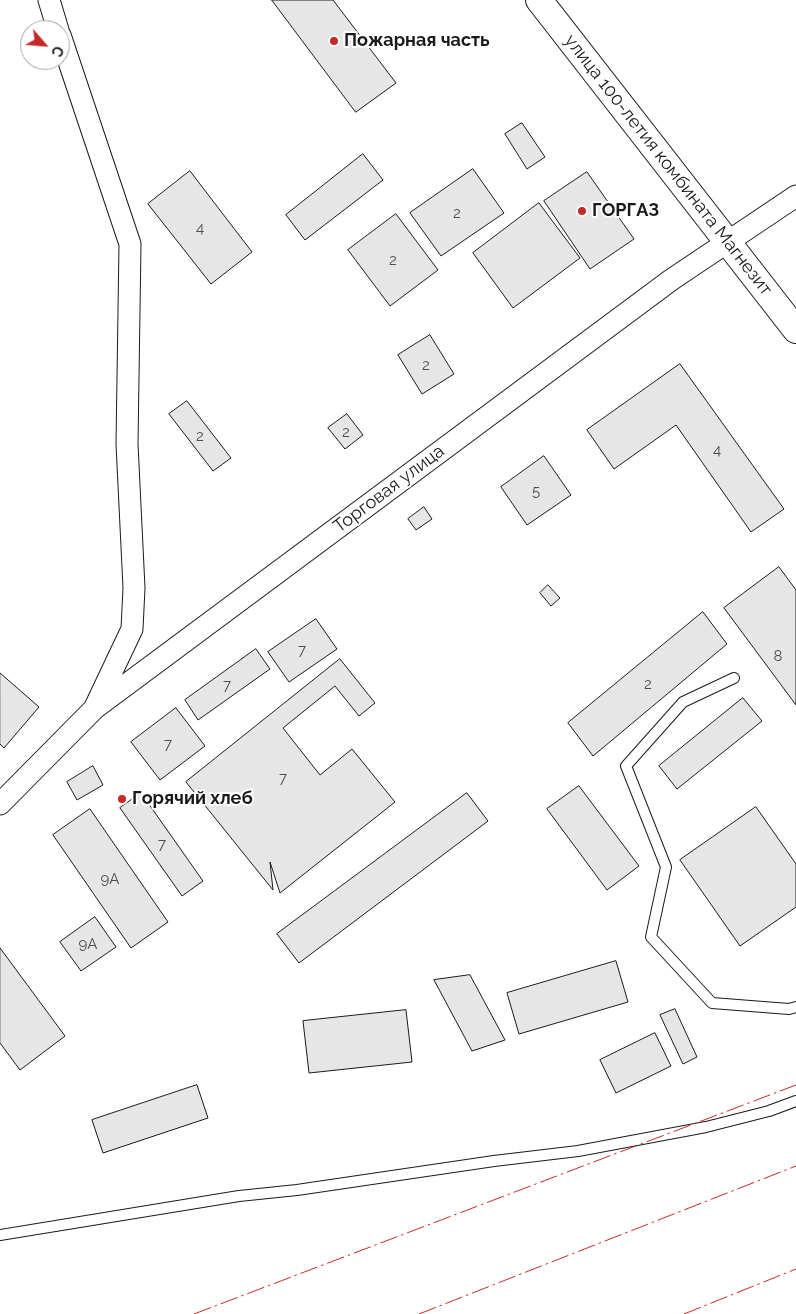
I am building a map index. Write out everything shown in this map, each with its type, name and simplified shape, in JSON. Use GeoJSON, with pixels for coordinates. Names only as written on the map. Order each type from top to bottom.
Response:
{"type":"FeatureCollection","features":[{"type":"Feature","properties":{"kind":"street"},"geometry":{"type":"LineString","coordinates":[[49,0],[55,20]]}},
{"type":"Feature","properties":{"kind":"street","name":"улица 100-летия комбината Магнезит"},"geometry":{"type":"LineString","coordinates":[[540,0],[796,330]]}},
{"type":"Feature","properties":{"kind":"street"},"geometry":{"type":"LineString","coordinates":[[70,65],[130,244],[127,444],[134,588],[132,629],[95,708]]}},
{"type":"Feature","properties":{"kind":"street","name":"Торговая улица"},"geometry":{"type":"LineString","coordinates":[[0,804],[95,708],[671,280],[796,196]]}},
{"type":"Feature","properties":{"kind":"lane"},"geometry":{"type":"LineString","coordinates":[[734,678],[683,702],[626,766],[666,867],[652,937],[712,1003],[789,1009],[796,1007]]}},
{"type":"Feature","properties":{"kind":"lane"},"geometry":{"type":"LineString","coordinates":[[0,1235],[239,1196],[297,1190],[494,1160],[578,1152],[706,1126],[769,1111],[796,1101]]}},
{"type":"Feature","properties":{"kind":"building","name":"Пожарная часть"},"geometry":{"type":"Polygon","coordinates":[[[272,0],[333,0],[396,83],[356,112],[272,0]]]}},
{"type":"Feature","properties":{"kind":"building"},"geometry":{"type":"Polygon","coordinates":[[[522,123],[545,157],[527,169],[505,134],[522,123]]]}},
{"type":"Feature","properties":{"kind":"building"},"geometry":{"type":"Polygon","coordinates":[[[363,154],[383,180],[305,240],[286,215],[363,154]]]}},
{"type":"Feature","properties":{"kind":"building"},"geometry":{"type":"Polygon","coordinates":[[[473,169],[504,213],[441,256],[410,213],[473,169]]]}},
{"type":"Feature","properties":{"kind":"building"},"geometry":{"type":"Polygon","coordinates":[[[190,171],[252,252],[211,284],[148,204],[190,171]]]}},
{"type":"Feature","properties":{"kind":"building","name":"ГОРГАЗ"},"geometry":{"type":"Polygon","coordinates":[[[587,172],[634,239],[590,269],[544,201],[587,172]]]}},
{"type":"Feature","properties":{"kind":"building"},"geometry":{"type":"Polygon","coordinates":[[[539,203],[580,258],[513,308],[473,253],[539,203]]]}},
{"type":"Feature","properties":{"kind":"building"},"geometry":{"type":"Polygon","coordinates":[[[396,214],[438,270],[390,306],[348,250],[396,214]]]}},
{"type":"Feature","properties":{"kind":"building"},"geometry":{"type":"Polygon","coordinates":[[[430,335],[454,374],[422,394],[398,355],[430,335]]]}},
{"type":"Feature","properties":{"kind":"building"},"geometry":{"type":"Polygon","coordinates":[[[680,364],[784,509],[751,532],[676,425],[614,469],[587,430],[680,364]]]}},
{"type":"Feature","properties":{"kind":"building"},"geometry":{"type":"Polygon","coordinates":[[[187,401],[231,458],[213,471],[169,414],[187,401]]]}},
{"type":"Feature","properties":{"kind":"building"},"geometry":{"type":"Polygon","coordinates":[[[347,414],[363,435],[345,449],[328,428],[347,414]]]}},
{"type":"Feature","properties":{"kind":"building"},"geometry":{"type":"Polygon","coordinates":[[[544,456],[571,495],[527,525],[501,487],[544,456]]]}},
{"type":"Feature","properties":{"kind":"building"},"geometry":{"type":"Polygon","coordinates":[[[424,507],[432,519],[416,530],[408,519],[424,507]]]}},
{"type":"Feature","properties":{"kind":"building"},"geometry":{"type":"Polygon","coordinates":[[[779,567],[796,590],[796,705],[724,608],[779,567]]]}},
{"type":"Feature","properties":{"kind":"building"},"geometry":{"type":"Polygon","coordinates":[[[548,585],[560,598],[551,606],[540,593],[548,585]]]}},
{"type":"Feature","properties":{"kind":"building"},"geometry":{"type":"Polygon","coordinates":[[[703,612],[727,644],[593,756],[568,723],[703,612]]]}},
{"type":"Feature","properties":{"kind":"building"},"geometry":{"type":"Polygon","coordinates":[[[316,619],[337,649],[289,682],[268,652],[316,619]]]}},
{"type":"Feature","properties":{"kind":"building"},"geometry":{"type":"Polygon","coordinates":[[[256,649],[270,669],[198,720],[185,700],[256,649]]]}},
{"type":"Feature","properties":{"kind":"building"},"geometry":{"type":"Polygon","coordinates":[[[340,659],[375,703],[359,716],[335,686],[283,728],[320,775],[352,749],[395,802],[280,893],[270,862],[273,890],[186,782],[340,659]]]}},
{"type":"Feature","properties":{"kind":"building"},"geometry":{"type":"Polygon","coordinates":[[[0,673],[39,707],[4,748],[0,744],[0,673]]]}},
{"type":"Feature","properties":{"kind":"building"},"geometry":{"type":"Polygon","coordinates":[[[743,698],[762,721],[677,789],[659,766],[743,698]]]}},
{"type":"Feature","properties":{"kind":"building"},"geometry":{"type":"Polygon","coordinates":[[[176,708],[205,746],[160,780],[131,742],[176,708]]]}},
{"type":"Feature","properties":{"kind":"building"},"geometry":{"type":"Polygon","coordinates":[[[93,766],[103,785],[77,800],[67,782],[93,766]]]}},
{"type":"Feature","properties":{"kind":"building"},"geometry":{"type":"Polygon","coordinates":[[[579,786],[639,866],[607,890],[547,809],[579,786]]]}},
{"type":"Feature","properties":{"kind":"building"},"geometry":{"type":"Polygon","coordinates":[[[141,793],[203,881],[182,896],[120,808],[141,793]]]}},
{"type":"Feature","properties":{"kind":"building"},"geometry":{"type":"Polygon","coordinates":[[[467,793],[488,821],[299,963],[277,934],[467,793]]]}},
{"type":"Feature","properties":{"kind":"building"},"geometry":{"type":"Polygon","coordinates":[[[756,807],[796,864],[796,907],[740,946],[680,860],[756,807]]]}},
{"type":"Feature","properties":{"kind":"building"},"geometry":{"type":"Polygon","coordinates":[[[90,809],[168,922],[131,948],[53,835],[90,809]]]}},
{"type":"Feature","properties":{"kind":"building"},"geometry":{"type":"Polygon","coordinates":[[[95,917],[116,947],[81,971],[60,942],[95,917]]]}},
{"type":"Feature","properties":{"kind":"building"},"geometry":{"type":"Polygon","coordinates":[[[0,948],[65,1036],[20,1070],[0,1043],[0,948]]]}},
{"type":"Feature","properties":{"kind":"building"},"geometry":{"type":"Polygon","coordinates":[[[616,961],[628,1002],[519,1034],[507,993],[616,961]]]}},
{"type":"Feature","properties":{"kind":"building"},"geometry":{"type":"Polygon","coordinates":[[[470,975],[505,1040],[472,1051],[434,980],[470,975]]]}},
{"type":"Feature","properties":{"kind":"building"},"geometry":{"type":"Polygon","coordinates":[[[675,1009],[697,1057],[683,1064],[660,1015],[675,1009]]]}},
{"type":"Feature","properties":{"kind":"building"},"geometry":{"type":"Polygon","coordinates":[[[406,1010],[412,1062],[309,1073],[303,1021],[406,1010]]]}},
{"type":"Feature","properties":{"kind":"building"},"geometry":{"type":"Polygon","coordinates":[[[655,1033],[671,1066],[616,1093],[600,1060],[655,1033]]]}},
{"type":"Feature","properties":{"kind":"building"},"geometry":{"type":"Polygon","coordinates":[[[197,1085],[208,1118],[103,1153],[92,1120],[197,1085]]]}},
{"type":"Feature","properties":{"kind":"power"},"geometry":{"type":"LineString","coordinates":[[194,1314],[796,1085]]}},
{"type":"Feature","properties":{"kind":"power"},"geometry":{"type":"LineString","coordinates":[[419,1314],[796,1166]]}},
{"type":"Feature","properties":{"kind":"power"},"geometry":{"type":"LineString","coordinates":[[684,1314],[796,1269]]}},
{"type":"Feature","properties":{"kind":"place","name":"Пожарная часть"},"geometry":{"type":"Point","coordinates":[334,41]}},
{"type":"Feature","properties":{"kind":"place","name":"ГОРГАЗ"},"geometry":{"type":"Point","coordinates":[582,211]}},
{"type":"Feature","properties":{"kind":"place","name":"Горячий хлеб"},"geometry":{"type":"Point","coordinates":[122,799]}}]}
